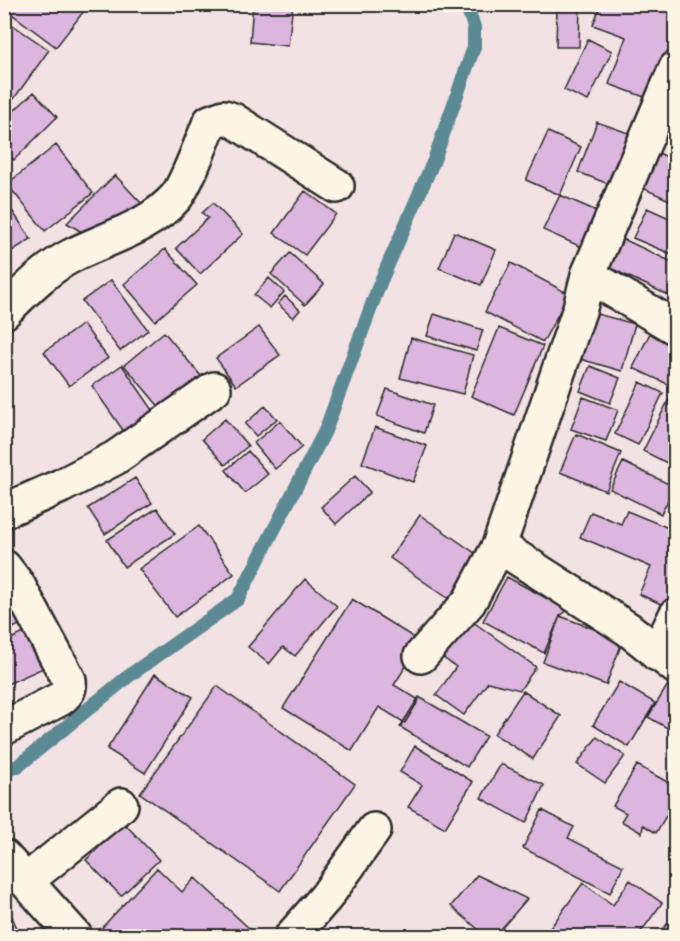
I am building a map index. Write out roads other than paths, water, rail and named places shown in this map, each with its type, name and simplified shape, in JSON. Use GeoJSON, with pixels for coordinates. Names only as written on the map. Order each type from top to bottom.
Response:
{"type":"FeatureCollection","features":[{"type":"Feature","properties":{"kind":"street"},"geometry":{"type":"LineString","coordinates":[[421,656],[469,602],[499,546],[580,308],[588,275],[665,121],[675,68]]}},
{"type":"Feature","properties":{"kind":"street"},"geometry":{"type":"LineString","coordinates":[[4,312],[26,290],[70,256],[114,238],[147,220],[176,197],[210,122],[224,117],[232,120],[337,186]]}},
{"type":"Feature","properties":{"kind":"street"},"geometry":{"type":"LineString","coordinates":[[588,275],[675,328]]}},
{"type":"Feature","properties":{"kind":"street"},"geometry":{"type":"LineString","coordinates":[[4,511],[61,486],[115,458],[214,389]]}},
{"type":"Feature","properties":{"kind":"street"},"geometry":{"type":"LineString","coordinates":[[499,546],[628,629],[666,660],[675,615]]}},
{"type":"Feature","properties":{"kind":"street"},"geometry":{"type":"LineString","coordinates":[[4,567],[18,585],[69,680],[70,687],[67,694],[60,699],[4,728]]}},
{"type":"Feature","properties":{"kind":"street"},"geometry":{"type":"LineString","coordinates":[[26,881],[121,805]]}},
{"type":"Feature","properties":{"kind":"street"},"geometry":{"type":"LineString","coordinates":[[292,936],[326,897],[374,830]]}},
{"type":"Feature","properties":{"kind":"street"},"geometry":{"type":"LineString","coordinates":[[4,857],[75,936]]}},
{"type":"Feature","properties":{"kind":"waterway"},"geometry":{"type":"LineString","coordinates":[[4,771],[18,766],[130,675],[238,599],[325,431],[380,283],[434,160],[474,47],[474,27],[466,4]]}}]}
